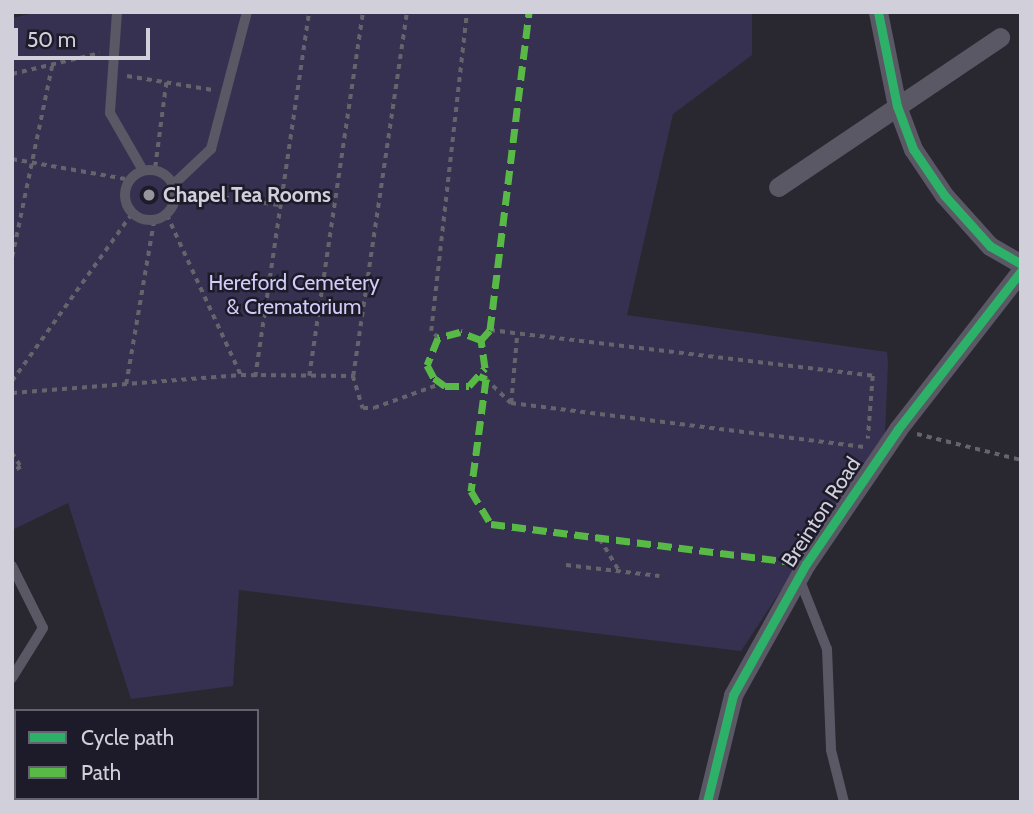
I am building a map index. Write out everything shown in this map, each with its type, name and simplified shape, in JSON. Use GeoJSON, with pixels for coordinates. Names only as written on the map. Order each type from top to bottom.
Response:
{"type":"FeatureCollection","features":[{"type":"Feature","properties":{"kind":"street"},"geometry":{"type":"LineString","coordinates":[[878,12],[897,106],[913,149],[944,195],[990,246],[1021,264]]}},
{"type":"Feature","properties":{"kind":"street"},"geometry":{"type":"LineString","coordinates":[[778,187],[1000,37]]}},
{"type":"Feature","properties":{"kind":"street","name":"Breinton Road"},"geometry":{"type":"LineString","coordinates":[[707,802],[733,695],[799,577],[898,429],[1021,271]]}},
{"type":"Feature","properties":{"kind":"lane"},"geometry":{"type":"LineString","coordinates":[[117,12],[110,113],[141,167]]}},
{"type":"Feature","properties":{"kind":"lane"},"geometry":{"type":"LineString","coordinates":[[141,167],[131,180],[130,216],[154,221],[167,215],[175,187],[211,149],[230,93],[247,12]]}},
{"type":"Feature","properties":{"kind":"lane"},"geometry":{"type":"LineString","coordinates":[[141,167],[155,168],[175,187]]}},
{"type":"Feature","properties":{"kind":"lane"},"geometry":{"type":"LineString","coordinates":[[12,566],[43,628],[12,678]]}},
{"type":"Feature","properties":{"kind":"lane"},"geometry":{"type":"LineString","coordinates":[[799,577],[827,649],[831,750],[844,802]]}},
{"type":"Feature","properties":{"kind":"path"},"geometry":{"type":"LineString","coordinates":[[256,377],[309,12]]}},
{"type":"Feature","properties":{"kind":"path"},"geometry":{"type":"LineString","coordinates":[[309,376],[363,12]]}},
{"type":"Feature","properties":{"kind":"path"},"geometry":{"type":"LineString","coordinates":[[407,12],[353,376],[363,408],[440,384]]}},
{"type":"Feature","properties":{"kind":"path"},"geometry":{"type":"LineString","coordinates":[[438,338],[431,331],[467,12]]}},
{"type":"Feature","properties":{"kind":"path"},"geometry":{"type":"LineString","coordinates":[[12,74],[116,49]]}},
{"type":"Feature","properties":{"kind":"path"},"geometry":{"type":"LineString","coordinates":[[12,257],[28,161],[52,65]]}},
{"type":"Feature","properties":{"kind":"path"},"geometry":{"type":"LineString","coordinates":[[111,73],[230,93]]}},
{"type":"Feature","properties":{"kind":"path"},"geometry":{"type":"LineString","coordinates":[[155,168],[166,83]]}},
{"type":"Feature","properties":{"kind":"path"},"geometry":{"type":"LineString","coordinates":[[12,159],[131,180]]}},
{"type":"Feature","properties":{"kind":"path"},"geometry":{"type":"LineString","coordinates":[[175,187],[279,205]]}},
{"type":"Feature","properties":{"kind":"path"},"geometry":{"type":"LineString","coordinates":[[167,215],[241,375]]}},
{"type":"Feature","properties":{"kind":"path"},"geometry":{"type":"LineString","coordinates":[[12,381],[130,216]]}},
{"type":"Feature","properties":{"kind":"path"},"geometry":{"type":"LineString","coordinates":[[126,384],[154,221]]}},
{"type":"Feature","properties":{"kind":"path"},"geometry":{"type":"LineString","coordinates":[[486,379],[511,403],[866,448],[870,424],[873,376],[490,330]]}},
{"type":"Feature","properties":{"kind":"path"},"geometry":{"type":"LineString","coordinates":[[511,403],[517,334]]}},
{"type":"Feature","properties":{"kind":"path"},"geometry":{"type":"LineString","coordinates":[[12,393],[241,375],[353,376]]}},
{"type":"Feature","properties":{"kind":"path"},"geometry":{"type":"LineString","coordinates":[[898,429],[1021,460]]}},
{"type":"Feature","properties":{"kind":"path"},"geometry":{"type":"LineString","coordinates":[[12,453],[21,467],[12,472]]}},
{"type":"Feature","properties":{"kind":"path"},"geometry":{"type":"LineString","coordinates":[[600,539],[619,571]]}},
{"type":"Feature","properties":{"kind":"path"},"geometry":{"type":"LineString","coordinates":[[566,565],[659,576]]}},
{"type":"Feature","properties":{"kind":"green space","name":"Hereford Cemetery & Crematorium"},"geometry":{"type":"Polygon","coordinates":[[[38,12],[752,12],[752,55],[673,114],[627,315],[887,352],[888,363],[885,433],[741,651],[239,590],[233,686],[131,699],[68,503],[12,530],[12,18],[38,12]]]}},
{"type":"Feature","properties":{"kind":"marked path"},"geometry":{"type":"LineString","coordinates":[[481,340],[460,332],[438,338],[427,365],[434,378],[445,386],[469,386],[485,368],[481,340],[490,330],[529,12]]}},
{"type":"Feature","properties":{"kind":"marked path"},"geometry":{"type":"LineString","coordinates":[[479,376],[486,379],[471,491],[491,524],[806,564]]}},
{"type":"Feature","properties":{"kind":"cycle path"},"geometry":{"type":"LineString","coordinates":[[878,12],[897,106],[913,149],[944,195],[990,246],[1021,264]]}},
{"type":"Feature","properties":{"kind":"cycle path"},"geometry":{"type":"LineString","coordinates":[[707,802],[733,695],[806,564],[898,429],[1021,271]]}},
{"type":"Feature","properties":{"kind":"place","name":"Chapel Tea Rooms"},"geometry":{"type":"Point","coordinates":[149,195]}}]}
